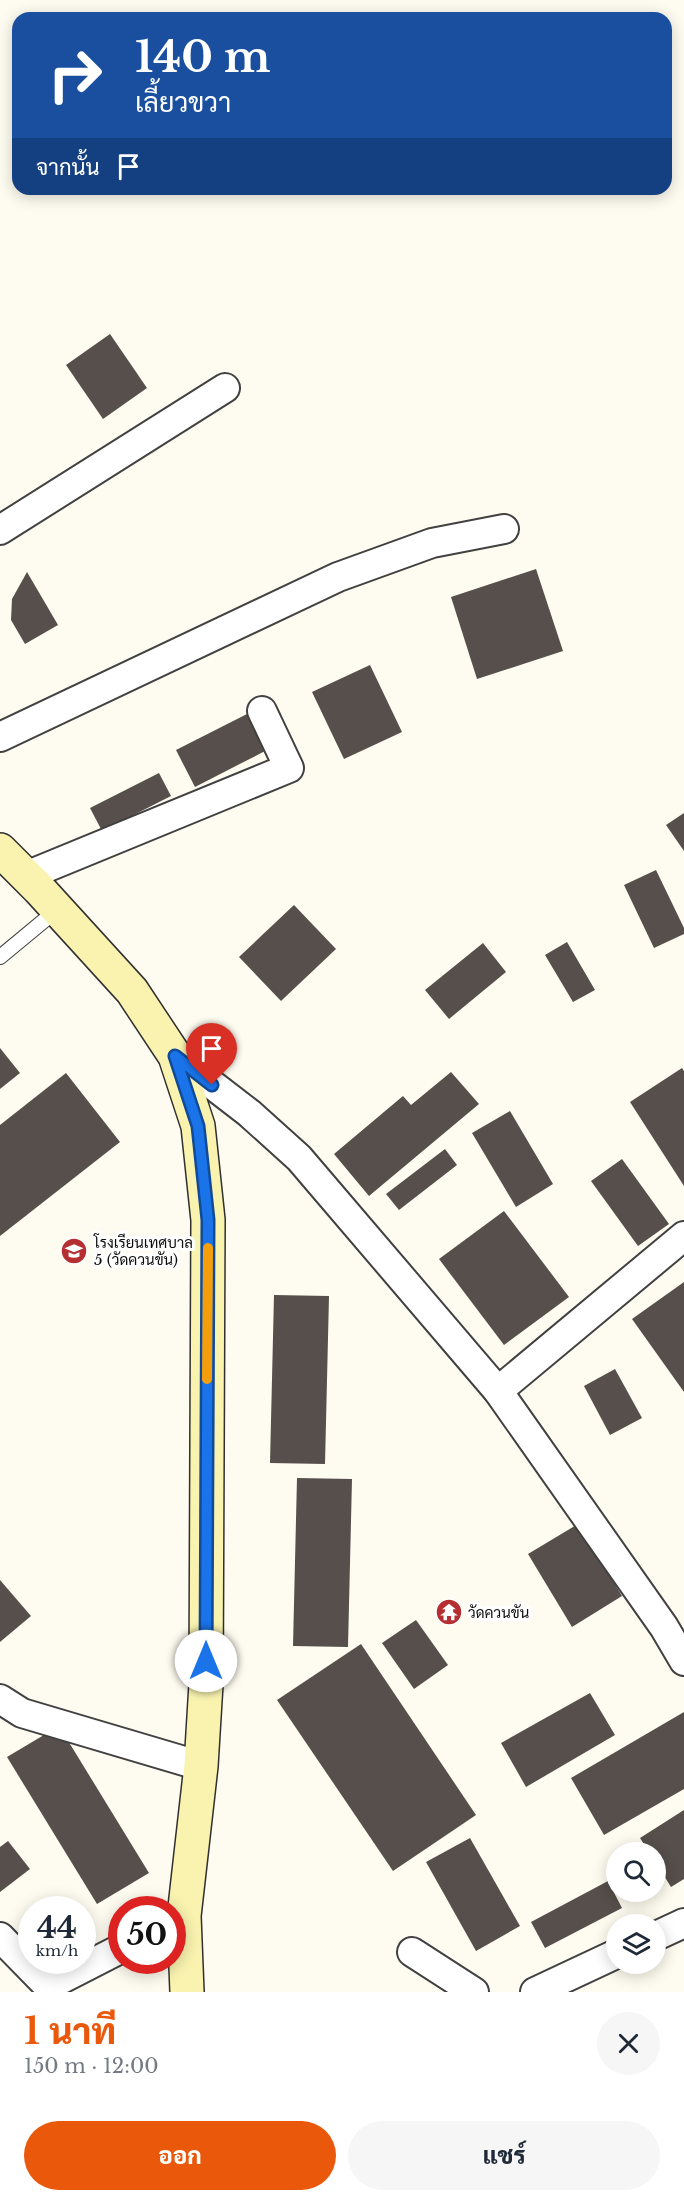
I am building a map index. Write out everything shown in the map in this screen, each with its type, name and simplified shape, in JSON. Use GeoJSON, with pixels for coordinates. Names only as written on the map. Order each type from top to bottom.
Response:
{"type":"FeatureCollection","features":[{"type":"Feature","properties":{"kind":"main road"},"geometry":{"type":"LineString","coordinates":[[0,850],[58,909],[132,991],[175,1056],[198,1126],[208,1220],[206,1684],[201,1766],[181,1896]]}},
{"type":"Feature","properties":{"kind":"main road"},"geometry":{"type":"LineString","coordinates":[[185,1974],[187,1992]]}},
{"type":"Feature","properties":{"kind":"street"},"geometry":{"type":"LineString","coordinates":[[0,530],[225,388]]}},
{"type":"Feature","properties":{"kind":"street"},"geometry":{"type":"LineString","coordinates":[[0,737],[338,577],[432,543],[504,529]]}},
{"type":"Feature","properties":{"kind":"street"},"geometry":{"type":"LineString","coordinates":[[27,876],[289,768],[262,711]]}},
{"type":"Feature","properties":{"kind":"street"},"geometry":{"type":"LineString","coordinates":[[175,1056],[249,1113],[299,1158],[498,1391],[664,1627],[684,1661]]}},
{"type":"Feature","properties":{"kind":"street"},"geometry":{"type":"LineString","coordinates":[[498,1391],[684,1236]]}},
{"type":"Feature","properties":{"kind":"street"},"geometry":{"type":"LineString","coordinates":[[0,1699],[22,1713],[201,1766]]}},
{"type":"Feature","properties":{"kind":"street"},"geometry":{"type":"LineString","coordinates":[[666,1931],[684,1923]]}},
{"type":"Feature","properties":{"kind":"street"},"geometry":{"type":"LineString","coordinates":[[0,1937],[48,1986],[108,1955]]}},
{"type":"Feature","properties":{"kind":"street"},"geometry":{"type":"LineString","coordinates":[[412,1952],[474,1992]]}},
{"type":"Feature","properties":{"kind":"street"},"geometry":{"type":"LineString","coordinates":[[535,1992],[606,1959]]}},
{"type":"Feature","properties":{"kind":"lane"},"geometry":{"type":"LineString","coordinates":[[0,957],[58,909]]}},
{"type":"Feature","properties":{"kind":"building"},"geometry":{"type":"Polygon","coordinates":[[[110,334],[147,388],[103,419],[66,365],[110,334]]]}},
{"type":"Feature","properties":{"kind":"building"},"geometry":{"type":"Polygon","coordinates":[[[536,569],[563,651],[477,679],[451,597],[536,569]]]}},
{"type":"Feature","properties":{"kind":"building"},"geometry":{"type":"Polygon","coordinates":[[[27,572],[58,625],[25,644],[11,620],[12,599],[27,572]]]}},
{"type":"Feature","properties":{"kind":"building"},"geometry":{"type":"Polygon","coordinates":[[[370,665],[402,732],[344,759],[312,692],[370,665]]]}},
{"type":"Feature","properties":{"kind":"building"},"geometry":{"type":"Polygon","coordinates":[[[247,714],[265,751],[195,787],[176,750],[247,714]]]}},
{"type":"Feature","properties":{"kind":"building"},"geometry":{"type":"Polygon","coordinates":[[[159,773],[171,796],[102,831],[90,808],[159,773]]]}},
{"type":"Feature","properties":{"kind":"building"},"geometry":{"type":"Polygon","coordinates":[[[684,813],[684,851],[666,825],[684,813]]]}},
{"type":"Feature","properties":{"kind":"building"},"geometry":{"type":"Polygon","coordinates":[[[656,870],[684,928],[684,934],[654,948],[624,885],[656,870]]]}},
{"type":"Feature","properties":{"kind":"building"},"geometry":{"type":"Polygon","coordinates":[[[294,905],[336,949],[281,1001],[239,957],[294,905]]]}},
{"type":"Feature","properties":{"kind":"building"},"geometry":{"type":"Polygon","coordinates":[[[567,942],[595,990],[573,1002],[545,955],[567,942]]]}},
{"type":"Feature","properties":{"kind":"building"},"geometry":{"type":"Polygon","coordinates":[[[483,943],[506,972],[449,1019],[425,990],[483,943]]]}},
{"type":"Feature","properties":{"kind":"building"},"geometry":{"type":"Polygon","coordinates":[[[0,1048],[20,1073],[0,1089],[0,1048]]]}},
{"type":"Feature","properties":{"kind":"building"},"geometry":{"type":"Polygon","coordinates":[[[682,1068],[684,1071],[684,1186],[630,1102],[682,1068]]]}},
{"type":"Feature","properties":{"kind":"building"},"geometry":{"type":"Polygon","coordinates":[[[451,1072],[479,1104],[369,1196],[334,1154],[403,1096],[411,1105],[451,1072]]]}},
{"type":"Feature","properties":{"kind":"building"},"geometry":{"type":"Polygon","coordinates":[[[66,1073],[120,1142],[0,1236],[0,1125],[66,1073]]]}},
{"type":"Feature","properties":{"kind":"building"},"geometry":{"type":"Polygon","coordinates":[[[510,1111],[553,1184],[516,1207],[472,1133],[510,1111]]]}},
{"type":"Feature","properties":{"kind":"building"},"geometry":{"type":"Polygon","coordinates":[[[445,1149],[457,1165],[399,1210],[386,1194],[445,1149]]]}},
{"type":"Feature","properties":{"kind":"building"},"geometry":{"type":"Polygon","coordinates":[[[622,1159],[669,1224],[638,1246],[591,1181],[622,1159]]]}},
{"type":"Feature","properties":{"kind":"building"},"geometry":{"type":"Polygon","coordinates":[[[504,1211],[569,1297],[504,1345],[439,1259],[504,1211]]]}},
{"type":"Feature","properties":{"kind":"building"},"geometry":{"type":"Polygon","coordinates":[[[684,1282],[684,1392],[632,1319],[684,1282]]]}},
{"type":"Feature","properties":{"kind":"building"},"geometry":{"type":"Polygon","coordinates":[[[274,1295],[329,1296],[325,1464],[270,1463],[274,1295]]]}},
{"type":"Feature","properties":{"kind":"building"},"geometry":{"type":"Polygon","coordinates":[[[615,1369],[642,1418],[610,1435],[584,1386],[615,1369]]]}},
{"type":"Feature","properties":{"kind":"building"},"geometry":{"type":"Polygon","coordinates":[[[297,1478],[352,1479],[348,1647],[293,1646],[297,1478]]]}},
{"type":"Feature","properties":{"kind":"building"},"geometry":{"type":"Polygon","coordinates":[[[578,1524],[622,1596],[572,1627],[528,1554],[578,1524]]]}},
{"type":"Feature","properties":{"kind":"building"},"geometry":{"type":"Polygon","coordinates":[[[0,1580],[31,1616],[0,1642],[0,1580]]]}},
{"type":"Feature","properties":{"kind":"building"},"geometry":{"type":"Polygon","coordinates":[[[416,1620],[448,1665],[414,1689],[382,1643],[416,1620]]]}},
{"type":"Feature","properties":{"kind":"building"},"geometry":{"type":"Polygon","coordinates":[[[361,1644],[476,1815],[393,1871],[277,1700],[361,1644]]]}},
{"type":"Feature","properties":{"kind":"building"},"geometry":{"type":"Polygon","coordinates":[[[590,1693],[615,1735],[526,1787],[501,1743],[590,1693]]]}},
{"type":"Feature","properties":{"kind":"building"},"geometry":{"type":"Polygon","coordinates":[[[684,1712],[684,1789],[604,1835],[571,1778],[684,1712]]]}},
{"type":"Feature","properties":{"kind":"building"},"geometry":{"type":"Polygon","coordinates":[[[59,1726],[149,1873],[97,1904],[96,1896],[92,1896],[7,1757],[59,1726]]]}},
{"type":"Feature","properties":{"kind":"building"},"geometry":{"type":"Polygon","coordinates":[[[684,1810],[684,1879],[671,1887],[666,1879],[666,1842],[643,1842],[640,1838],[684,1810]]]}},
{"type":"Feature","properties":{"kind":"building"},"geometry":{"type":"Polygon","coordinates":[[[470,1838],[520,1926],[476,1951],[426,1862],[470,1838]]]}},
{"type":"Feature","properties":{"kind":"building"},"geometry":{"type":"Polygon","coordinates":[[[8,1841],[30,1869],[0,1892],[0,1847],[8,1841]]]}},
{"type":"Feature","properties":{"kind":"building"},"geometry":{"type":"Polygon","coordinates":[[[606,1882],[606,1902],[619,1902],[622,1908],[606,1914],[606,1916],[545,1948],[531,1922],[606,1882]]]}},
{"type":"Feature","properties":{"kind":"slow traffic"},"geometry":{"type":"LineString","coordinates":[[207,1379],[208,1248]]}},
{"type":"Feature","properties":{"kind":"place","name":"โรงเรียนเทศบาล 5 (วัดควนขัน)"},"geometry":{"type":"Point","coordinates":[74,1251]}},
{"type":"Feature","properties":{"kind":"place","name":"วัดควนขัน"},"geometry":{"type":"Point","coordinates":[449,1612]}},
{"type":"Feature","properties":{"kind":"route"},"geometry":{"type":"LineString","coordinates":[[206,1661],[208,1220],[198,1126],[175,1056],[212,1085]]}}]}
